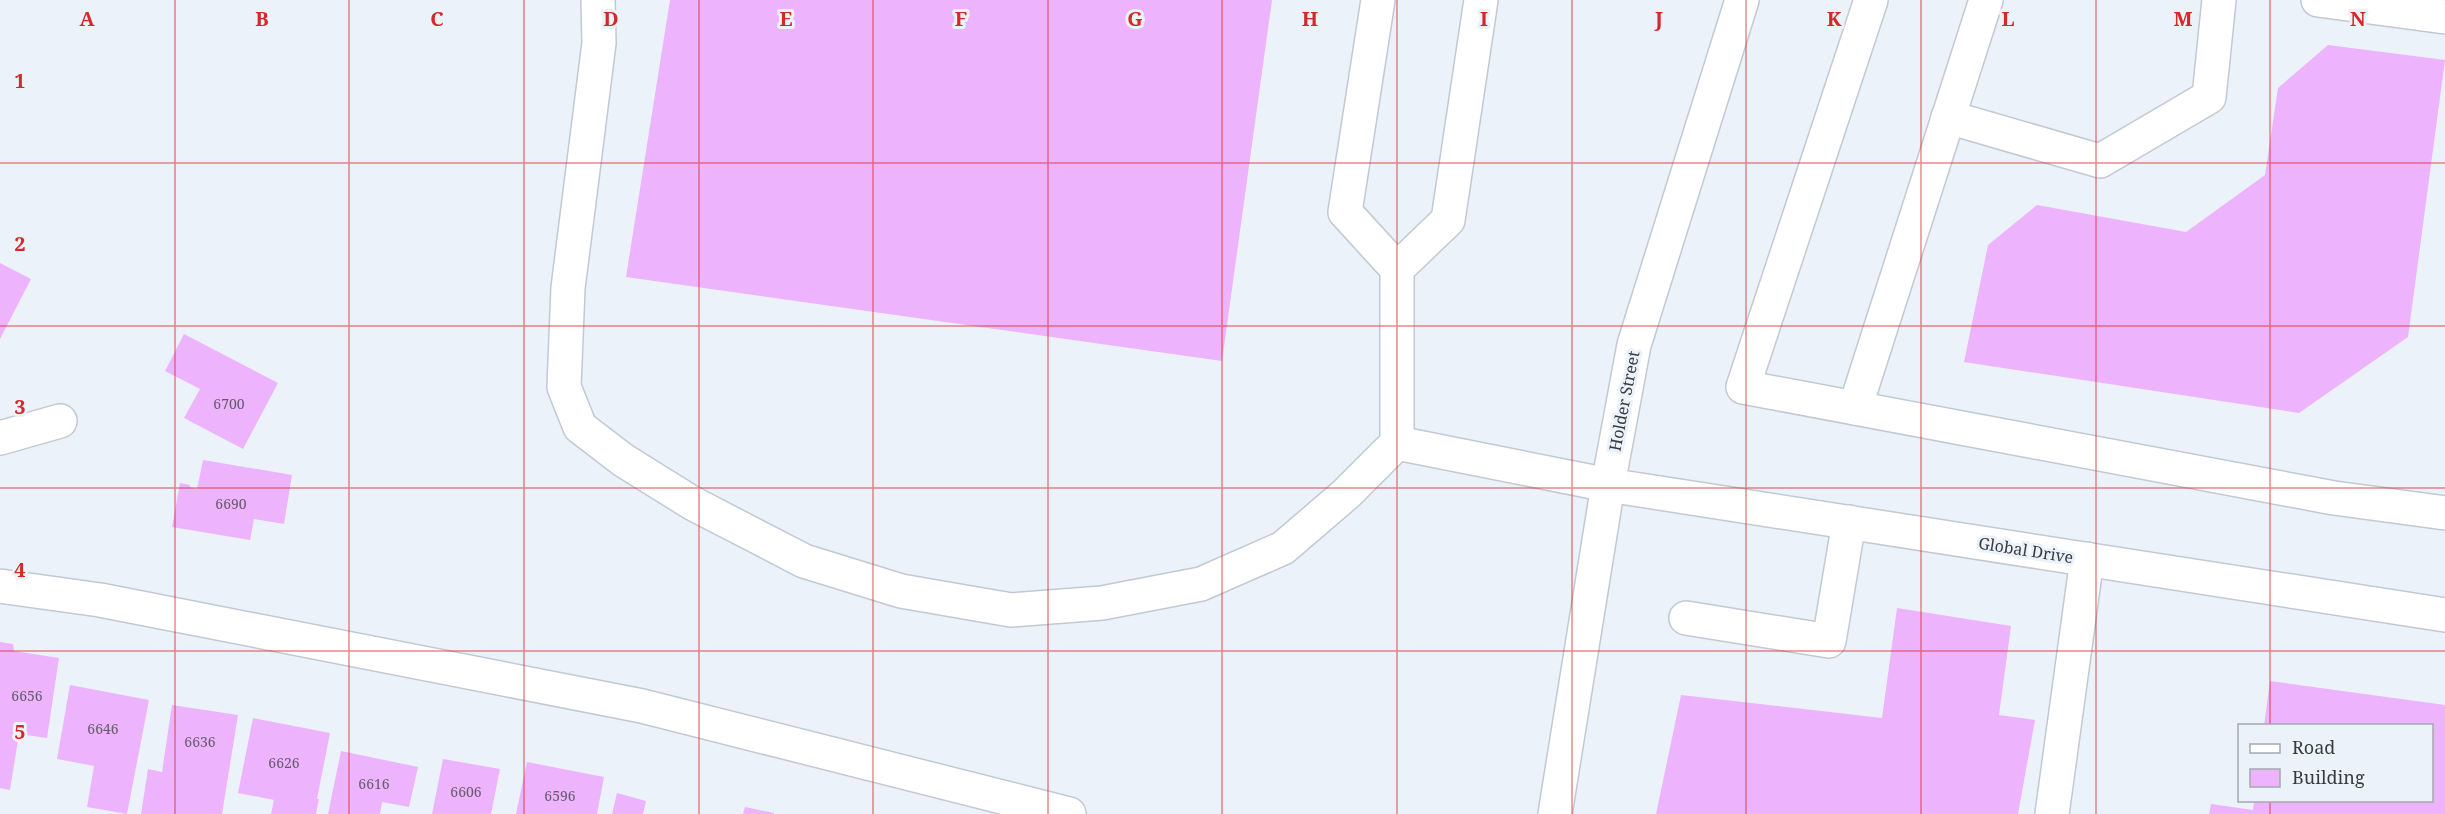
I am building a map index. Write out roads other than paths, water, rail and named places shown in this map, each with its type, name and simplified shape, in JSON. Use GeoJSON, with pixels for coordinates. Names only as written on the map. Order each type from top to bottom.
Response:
{"type":"FeatureCollection","features":[{"type":"Feature","properties":{"kind":"street"},"geometry":{"type":"LineString","coordinates":[[598,0],[599,43],[568,288],[564,387],[580,427],[623,460],[692,503],[804,561],[901,591],[1011,610],[1102,603],[1202,584],[1283,548],[1346,494],[1397,443],[1398,269],[1345,212],[1378,0]]}},
{"type":"Feature","properties":{"kind":"street"},"geometry":{"type":"LineString","coordinates":[[1398,269],[1448,220],[1481,0]]}},
{"type":"Feature","properties":{"kind":"street","name":"Holder Street"},"geometry":{"type":"LineString","coordinates":[[1556,814],[1608,485],[1634,345],[1742,0]]}},
{"type":"Feature","properties":{"kind":"street"},"geometry":{"type":"LineString","coordinates":[[1871,0],[1743,387],[2334,498],[2445,513]]}},
{"type":"Feature","properties":{"kind":"street"},"geometry":{"type":"LineString","coordinates":[[1855,408],[1986,0]]}},
{"type":"Feature","properties":{"kind":"street"},"geometry":{"type":"LineString","coordinates":[[1948,117],[2100,161],[2209,97],[2219,0]]}},
{"type":"Feature","properties":{"kind":"street"},"geometry":{"type":"LineString","coordinates":[[2318,0],[2445,17]]}},
{"type":"Feature","properties":{"kind":"street"},"geometry":{"type":"LineString","coordinates":[[0,438],[60,421]]}},
{"type":"Feature","properties":{"kind":"street","name":"Global Drive"},"geometry":{"type":"LineString","coordinates":[[1397,443],[1608,485],[2445,615]]}},
{"type":"Feature","properties":{"kind":"street"},"geometry":{"type":"LineString","coordinates":[[1686,618],[1829,641],[1849,522]]}},
{"type":"Feature","properties":{"kind":"street"},"geometry":{"type":"LineString","coordinates":[[2052,814],[2086,559]]}},
{"type":"Feature","properties":{"kind":"street"},"geometry":{"type":"LineString","coordinates":[[0,586],[100,600],[642,706],[1068,814]]}}]}
